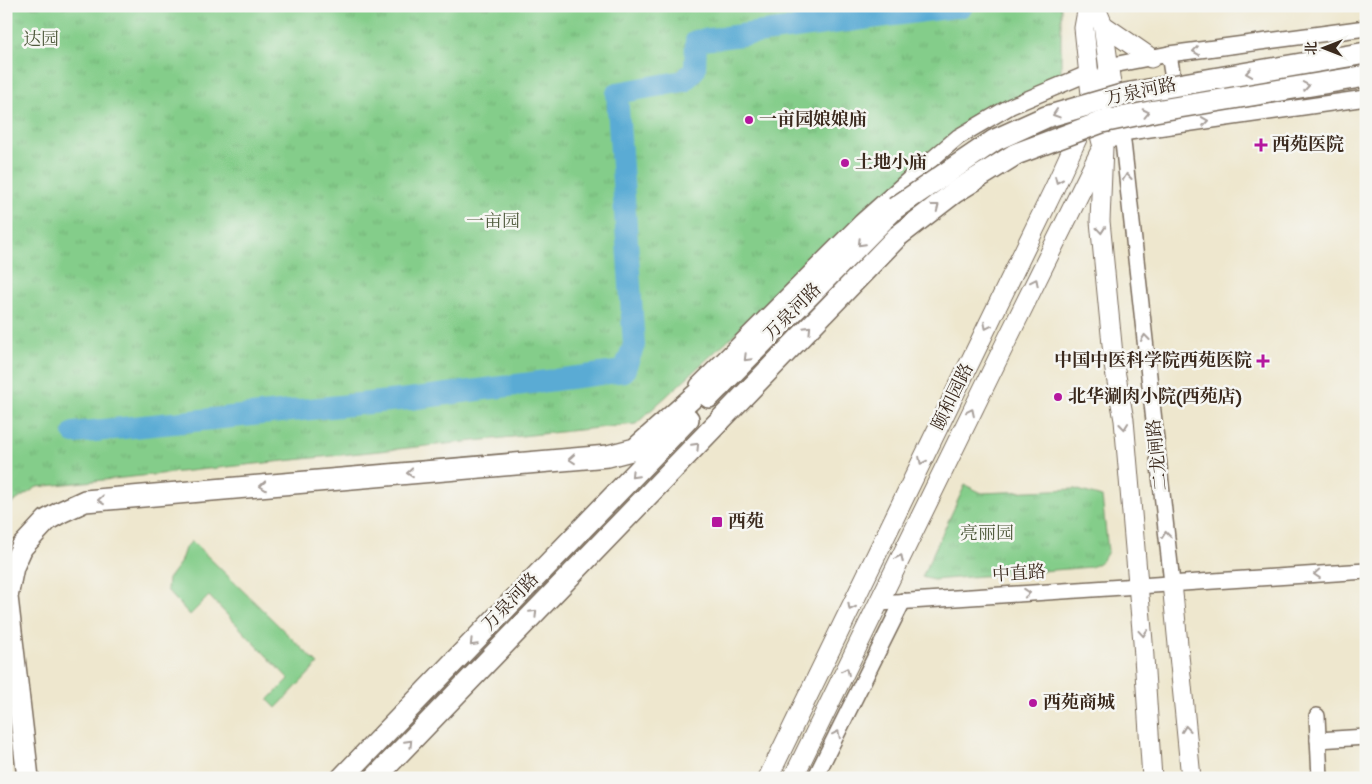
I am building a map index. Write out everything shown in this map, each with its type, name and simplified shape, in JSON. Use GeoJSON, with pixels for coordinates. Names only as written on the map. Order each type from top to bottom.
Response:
{"type":"FeatureCollection","features":[{"type":"Feature","properties":{"kind":"highway","name":"万泉河路"},"geometry":{"type":"LineString","coordinates":[[342,778],[720,386],[896,208],[995,140],[1046,117],[1125,94],[1366,53]]}},
{"type":"Feature","properties":{"kind":"highway","name":"万泉河路"},"geometry":{"type":"LineString","coordinates":[[376,778],[898,236],[955,192],[1016,154],[1102,122],[1155,111],[1366,76]]}},
{"type":"Feature","properties":{"kind":"highway"},"geometry":{"type":"LineString","coordinates":[[28,778],[7,598],[14,567],[22,547],[47,520],[60,512],[85,501],[617,454],[635,449],[698,393],[720,386]]}},
{"type":"Feature","properties":{"kind":"main road","name":"颐和园路"},"geometry":{"type":"LineString","coordinates":[[768,778],[1054,189],[1092,104],[1084,28],[1088,6]]}},
{"type":"Feature","properties":{"kind":"main road"},"geometry":{"type":"LineString","coordinates":[[1095,6],[1103,26],[1113,99],[1122,133]]}},
{"type":"Feature","properties":{"kind":"main road"},"geometry":{"type":"LineString","coordinates":[[1103,26],[1160,56]]}},
{"type":"Feature","properties":{"kind":"main road","name":"二龙闸路"},"geometry":{"type":"LineString","coordinates":[[1092,104],[1103,147],[1100,221],[1114,365],[1124,420],[1152,778]]}},
{"type":"Feature","properties":{"kind":"main road","name":"颐和园路"},"geometry":{"type":"LineString","coordinates":[[793,778],[1103,147]]}},
{"type":"Feature","properties":{"kind":"main road","name":"二龙闸路"},"geometry":{"type":"LineString","coordinates":[[1172,583],[1191,778]]}},
{"type":"Feature","properties":{"kind":"street","name":"万泉河路"},"geometry":{"type":"LineString","coordinates":[[1108,66],[1160,56],[1366,28]]}},
{"type":"Feature","properties":{"kind":"street"},"geometry":{"type":"LineString","coordinates":[[1160,56],[1174,87],[1180,124]]}},
{"type":"Feature","properties":{"kind":"street"},"geometry":{"type":"LineString","coordinates":[[1092,104],[1108,66]]}},
{"type":"Feature","properties":{"kind":"street"},"geometry":{"type":"LineString","coordinates":[[698,385],[861,222],[958,137],[1011,106],[1089,73]]}},
{"type":"Feature","properties":{"kind":"street"},"geometry":{"type":"LineString","coordinates":[[1092,104],[1174,87]]}},
{"type":"Feature","properties":{"kind":"street","name":"万泉河路"},"geometry":{"type":"LineString","coordinates":[[1122,133],[1366,98]]}},
{"type":"Feature","properties":{"kind":"street"},"geometry":{"type":"LineString","coordinates":[[1103,147],[1122,133]]}},
{"type":"Feature","properties":{"kind":"street","name":"二龙闸路"},"geometry":{"type":"LineString","coordinates":[[1122,133],[1172,583]]}},
{"type":"Feature","properties":{"kind":"street"},"geometry":{"type":"LineString","coordinates":[[1172,583],[1366,571]]}},
{"type":"Feature","properties":{"kind":"street","name":"中直路"},"geometry":{"type":"LineString","coordinates":[[880,602],[1172,583]]}},
{"type":"Feature","properties":{"kind":"street"},"geometry":{"type":"LineString","coordinates":[[815,778],[903,601]]}},
{"type":"Feature","properties":{"kind":"street"},"geometry":{"type":"LineString","coordinates":[[1317,716],[1320,778]]}},
{"type":"Feature","properties":{"kind":"street"},"geometry":{"type":"LineString","coordinates":[[1318,740],[1366,737]]}},
{"type":"Feature","properties":{"kind":"green space","name":"一亩园"},"geometry":{"type":"Polygon","coordinates":[[[6,6],[1061,6],[1061,81],[960,128],[636,424],[37,487],[6,507],[6,6]]]}},
{"type":"Feature","properties":{"kind":"green space","name":"亮丽园"},"geometry":{"type":"Polygon","coordinates":[[[965,485],[982,493],[1075,489],[1102,497],[1108,551],[1101,561],[1091,567],[933,580],[922,577],[965,485]]]}},
{"type":"Feature","properties":{"kind":"green space"},"geometry":{"type":"Polygon","coordinates":[[[192,541],[318,664],[276,708],[268,700],[289,679],[209,596],[190,615],[167,590],[168,579],[180,563],[185,548],[192,541]]]}},
{"type":"Feature","properties":{"kind":"waterway"},"geometry":{"type":"LineString","coordinates":[[74,433],[409,399],[624,371],[634,345],[617,93],[684,81],[695,69],[696,41],[962,6]]}},
{"type":"Feature","properties":{"kind":"place","name":"一亩园娘娘庙"},"geometry":{"type":"Point","coordinates":[749,120]}},
{"type":"Feature","properties":{"kind":"place","name":"西苑医院"},"geometry":{"type":"Point","coordinates":[1261,145]}},
{"type":"Feature","properties":{"kind":"place","name":"土地小庙"},"geometry":{"type":"Point","coordinates":[845,163]}},
{"type":"Feature","properties":{"kind":"place","name":"中国中医科学院西苑医院"},"geometry":{"type":"Point","coordinates":[1263,361]}},
{"type":"Feature","properties":{"kind":"place","name":"北华涮肉小院(西苑店)"},"geometry":{"type":"Point","coordinates":[1058,397]}},
{"type":"Feature","properties":{"kind":"place","name":"西苑"},"geometry":{"type":"Point","coordinates":[717,522]}},
{"type":"Feature","properties":{"kind":"place","name":"西苑商城"},"geometry":{"type":"Point","coordinates":[1033,703]}},
{"type":"Feature","properties":{"kind":"park label","name":"达园"},"geometry":{"type":"Point","coordinates":[41,40]}}]}
